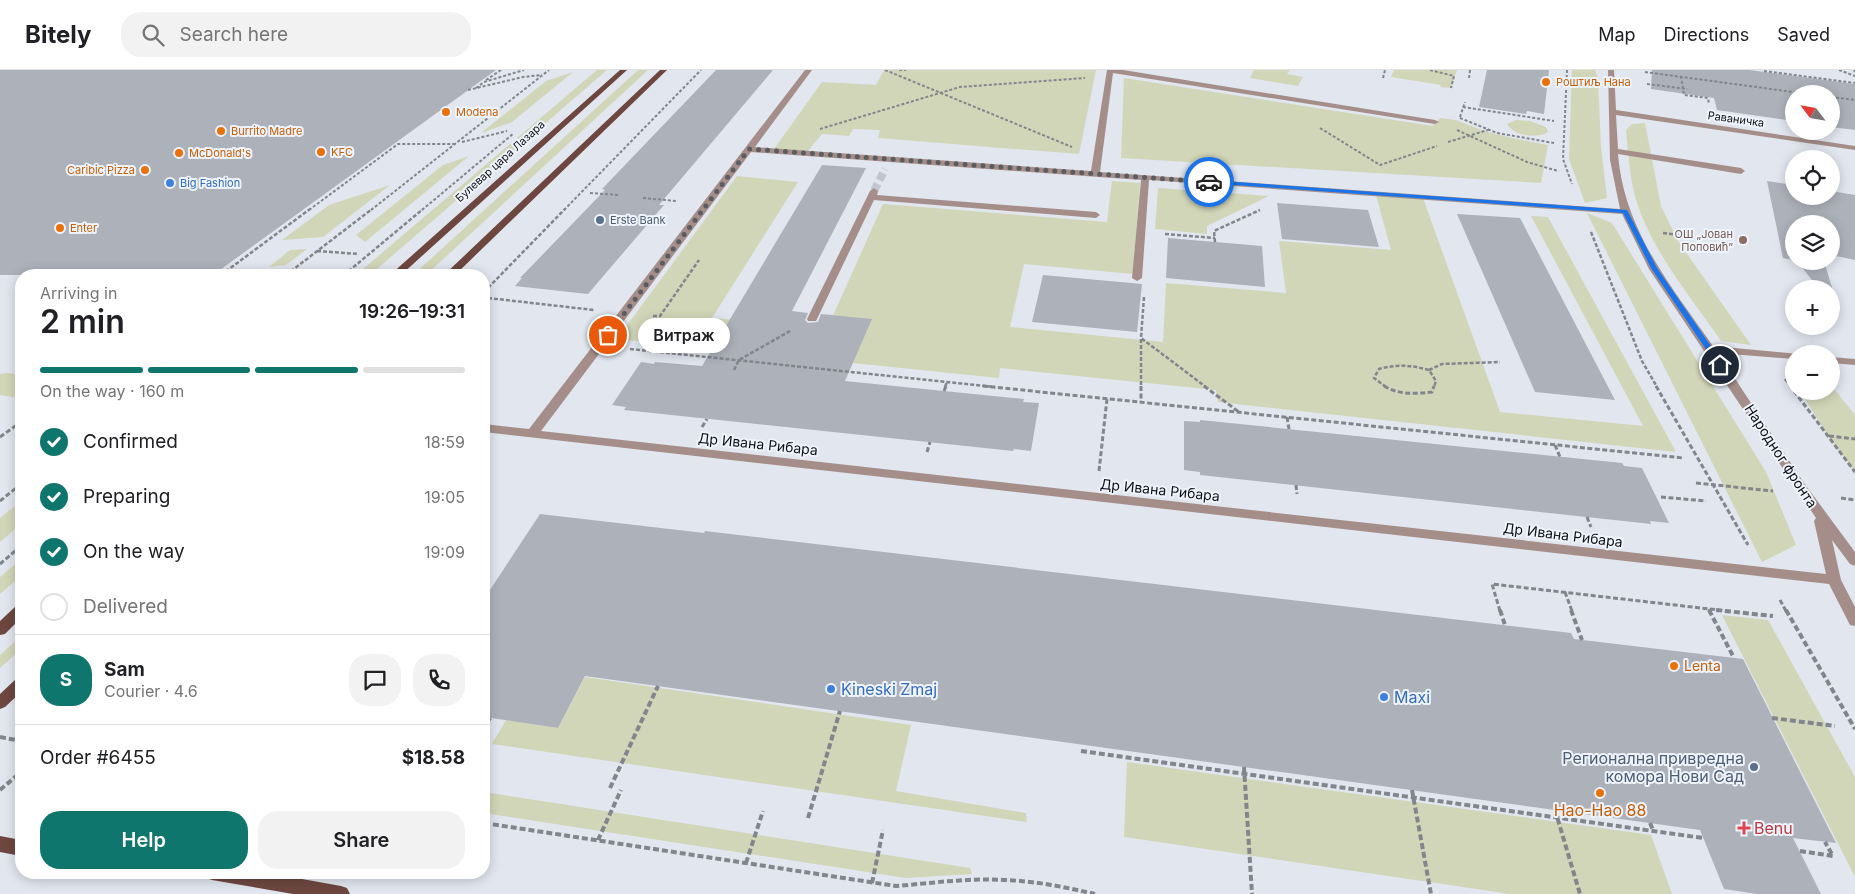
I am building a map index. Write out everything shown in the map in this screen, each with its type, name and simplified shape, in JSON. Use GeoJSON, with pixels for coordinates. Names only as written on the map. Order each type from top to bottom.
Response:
{"type":"FeatureCollection","features":[{"type":"Feature","properties":{"kind":"main road","name":"Булевар цара Лазара"},"geometry":{"type":"LineString","coordinates":[[402,269],[624,70]]}},
{"type":"Feature","properties":{"kind":"main road"},"geometry":{"type":"LineString","coordinates":[[455,269],[664,70]]}},
{"type":"Feature","properties":{"kind":"main road"},"geometry":{"type":"LineString","coordinates":[[0,630],[15,616]]}},
{"type":"Feature","properties":{"kind":"main road"},"geometry":{"type":"LineString","coordinates":[[0,703],[15,689]]}},
{"type":"Feature","properties":{"kind":"main road"},"geometry":{"type":"LineString","coordinates":[[0,844],[15,847]]}},
{"type":"Feature","properties":{"kind":"main road"},"geometry":{"type":"LineString","coordinates":[[253,879],[341,894]]}},
{"type":"Feature","properties":{"kind":"street"},"geometry":{"type":"LineString","coordinates":[[532,434],[809,70]]}},
{"type":"Feature","properties":{"kind":"street"},"geometry":{"type":"LineString","coordinates":[[1095,174],[1110,70],[1435,122]]}},
{"type":"Feature","properties":{"kind":"street","name":"Народног фронта"},"geometry":{"type":"LineString","coordinates":[[1611,70],[1616,179],[1625,212],[1633,230],[1654,268],[1710,349],[1821,518],[1855,561]]}},
{"type":"Feature","properties":{"kind":"street","name":"Раваничка"},"geometry":{"type":"LineString","coordinates":[[1613,112],[1855,148]]}},
{"type":"Feature","properties":{"kind":"street"},"geometry":{"type":"LineString","coordinates":[[749,149],[1625,212]]}},
{"type":"Feature","properties":{"kind":"street"},"geometry":{"type":"LineString","coordinates":[[1615,151],[1741,171]]}},
{"type":"Feature","properties":{"kind":"street"},"geometry":{"type":"LineString","coordinates":[[884,170],[890,159]]}},
{"type":"Feature","properties":{"kind":"street"},"geometry":{"type":"LineString","coordinates":[[1138,278],[1145,178]]}},
{"type":"Feature","properties":{"kind":"street"},"geometry":{"type":"LineString","coordinates":[[812,319],[873,194],[1096,215]]}},
{"type":"Feature","properties":{"kind":"street"},"geometry":{"type":"LineString","coordinates":[[1710,349],[1785,355]]}},
{"type":"Feature","properties":{"kind":"street"},"geometry":{"type":"LineString","coordinates":[[1840,361],[1855,362]]}},
{"type":"Feature","properties":{"kind":"street","name":"Др Ивана Рибара"},"geometry":{"type":"LineString","coordinates":[[490,429],[1765,574],[1834,580]]}},
{"type":"Feature","properties":{"kind":"street","name":"Народног фронта"},"geometry":{"type":"LineString","coordinates":[[1821,518],[1834,580],[1855,621]]}},
{"type":"Feature","properties":{"kind":"path"},"geometry":{"type":"LineString","coordinates":[[474,90],[501,70]]}},
{"type":"Feature","properties":{"kind":"path"},"geometry":{"type":"LineString","coordinates":[[484,82],[524,70]]}},
{"type":"Feature","properties":{"kind":"path"},"geometry":{"type":"LineString","coordinates":[[294,269],[550,70]]}},
{"type":"Feature","properties":{"kind":"path"},"geometry":{"type":"LineString","coordinates":[[490,286],[701,70]]}},
{"type":"Feature","properties":{"kind":"path"},"geometry":{"type":"LineString","coordinates":[[885,70],[1078,149]]}},
{"type":"Feature","properties":{"kind":"path"},"geometry":{"type":"LineString","coordinates":[[899,70],[906,70]]}},
{"type":"Feature","properties":{"kind":"path"},"geometry":{"type":"LineString","coordinates":[[1382,78],[1385,70]]}},
{"type":"Feature","properties":{"kind":"path"},"geometry":{"type":"LineString","coordinates":[[1430,70],[1454,76],[1451,88]]}},
{"type":"Feature","properties":{"kind":"path"},"geometry":{"type":"LineString","coordinates":[[1469,78],[1470,70]]}},
{"type":"Feature","properties":{"kind":"path"},"geometry":{"type":"LineString","coordinates":[[1568,70],[1563,159],[1572,184]]}},
{"type":"Feature","properties":{"kind":"path"},"geometry":{"type":"LineString","coordinates":[[1839,70],[1855,76]]}},
{"type":"Feature","properties":{"kind":"path"},"geometry":{"type":"LineString","coordinates":[[1764,71],[1855,83]]}},
{"type":"Feature","properties":{"kind":"path"},"geometry":{"type":"LineString","coordinates":[[1645,72],[1785,90]]}},
{"type":"Feature","properties":{"kind":"path"},"geometry":{"type":"LineString","coordinates":[[468,90],[528,75],[543,75]]}},
{"type":"Feature","properties":{"kind":"path"},"geometry":{"type":"LineString","coordinates":[[1681,76],[1684,95],[1708,98],[1710,106]]}},
{"type":"Feature","properties":{"kind":"path"},"geometry":{"type":"LineString","coordinates":[[792,152],[802,139],[818,130],[960,87],[1088,78]]}},
{"type":"Feature","properties":{"kind":"path"},"geometry":{"type":"LineString","coordinates":[[1647,84],[1687,90]]}},
{"type":"Feature","properties":{"kind":"path"},"geometry":{"type":"LineString","coordinates":[[1768,84],[1770,88]]}},
{"type":"Feature","properties":{"kind":"path"},"geometry":{"type":"LineString","coordinates":[[1285,98],[1288,108],[1380,165],[1488,130]]}},
{"type":"Feature","properties":{"kind":"path"},"geometry":{"type":"LineString","coordinates":[[1840,98],[1855,100]]}},
{"type":"Feature","properties":{"kind":"path"},"geometry":{"type":"LineString","coordinates":[[1463,107],[1554,121]]}},
{"type":"Feature","properties":{"kind":"path"},"geometry":{"type":"LineString","coordinates":[[1460,118],[1488,130],[1517,138],[1554,143]]}},
{"type":"Feature","properties":{"kind":"path"},"geometry":{"type":"LineString","coordinates":[[1435,122],[1469,135],[1527,162],[1558,171]]}},
{"type":"Feature","properties":{"kind":"path"},"geometry":{"type":"LineString","coordinates":[[351,269],[521,127]]}},
{"type":"Feature","properties":{"kind":"path"},"geometry":{"type":"LineString","coordinates":[[228,269],[398,144],[457,144],[507,131]]}},
{"type":"Feature","properties":{"kind":"path"},"geometry":{"type":"LineString","coordinates":[[590,193],[619,195]]}},
{"type":"Feature","properties":{"kind":"path"},"geometry":{"type":"LineString","coordinates":[[642,198],[685,202]]}},
{"type":"Feature","properties":{"kind":"path"},"geometry":{"type":"LineString","coordinates":[[1158,233],[1215,240],[1214,231],[1268,206]]}},
{"type":"Feature","properties":{"kind":"path"},"geometry":{"type":"LineString","coordinates":[[1588,225],[1642,361],[1855,729]]}},
{"type":"Feature","properties":{"kind":"path"},"geometry":{"type":"LineString","coordinates":[[317,251],[359,254]]}},
{"type":"Feature","properties":{"kind":"path"},"geometry":{"type":"LineString","coordinates":[[1141,402],[1141,338],[1144,290]]}},
{"type":"Feature","properties":{"kind":"path"},"geometry":{"type":"LineString","coordinates":[[490,298],[597,310]]}},
{"type":"Feature","properties":{"kind":"path"},"geometry":{"type":"LineString","coordinates":[[734,370],[739,360],[812,319]]}},
{"type":"Feature","properties":{"kind":"path"},"geometry":{"type":"LineString","coordinates":[[1141,338],[1240,412]]}},
{"type":"Feature","properties":{"kind":"path"},"geometry":{"type":"LineString","coordinates":[[598,346],[1683,458]]}},
{"type":"Feature","properties":{"kind":"path"},"geometry":{"type":"LineString","coordinates":[[1429,370],[1436,381],[1432,392],[1410,394],[1387,389],[1374,378],[1379,369],[1395,365],[1410,365],[1429,370],[1442,364],[1500,362]]}},
{"type":"Feature","properties":{"kind":"path"},"geometry":{"type":"LineString","coordinates":[[944,390],[947,382]]}},
{"type":"Feature","properties":{"kind":"path"},"geometry":{"type":"LineString","coordinates":[[1098,474],[1107,398]]}},
{"type":"Feature","properties":{"kind":"path"},"geometry":{"type":"LineString","coordinates":[[1801,400],[1855,472]]}},
{"type":"Feature","properties":{"kind":"path"},"geometry":{"type":"LineString","coordinates":[[1287,417],[1289,429]]}},
{"type":"Feature","properties":{"kind":"path"},"geometry":{"type":"LineString","coordinates":[[700,430],[707,419]]}},
{"type":"Feature","properties":{"kind":"path"},"geometry":{"type":"LineString","coordinates":[[0,438],[15,427]]}},
{"type":"Feature","properties":{"kind":"path"},"geometry":{"type":"LineString","coordinates":[[1828,436],[1855,439]]}},
{"type":"Feature","properties":{"kind":"path"},"geometry":{"type":"LineString","coordinates":[[926,455],[930,442]]}},
{"type":"Feature","properties":{"kind":"path"},"geometry":{"type":"LineString","coordinates":[[1555,445],[1560,457]]}},
{"type":"Feature","properties":{"kind":"path"},"geometry":{"type":"LineString","coordinates":[[1296,485],[1297,497]]}},
{"type":"Feature","properties":{"kind":"path"},"geometry":{"type":"LineString","coordinates":[[0,500],[15,489]]}},
{"type":"Feature","properties":{"kind":"path"},"geometry":{"type":"LineString","coordinates":[[1660,497],[1706,501]]}},
{"type":"Feature","properties":{"kind":"path"},"geometry":{"type":"LineString","coordinates":[[1587,517],[1592,529]]}},
{"type":"Feature","properties":{"kind":"path"},"geometry":{"type":"LineString","coordinates":[[0,564],[15,551]]}},
{"type":"Feature","properties":{"kind":"path"},"geometry":{"type":"LineString","coordinates":[[1505,625],[1492,584],[1773,616]]}},
{"type":"Feature","properties":{"kind":"path"},"geometry":{"type":"LineString","coordinates":[[1565,592],[1582,640]]}},
{"type":"Feature","properties":{"kind":"path"},"geometry":{"type":"LineString","coordinates":[[1709,609],[1734,658]]}},
{"type":"Feature","properties":{"kind":"path"},"geometry":{"type":"LineString","coordinates":[[610,788],[658,686]]}},
{"type":"Feature","properties":{"kind":"path"},"geometry":{"type":"LineString","coordinates":[[808,818],[840,711]]}},
{"type":"Feature","properties":{"kind":"path"},"geometry":{"type":"LineString","coordinates":[[1772,718],[1835,726]]}},
{"type":"Feature","properties":{"kind":"path"},"geometry":{"type":"LineString","coordinates":[[0,738],[15,740]]}},
{"type":"Feature","properties":{"kind":"path"},"geometry":{"type":"LineString","coordinates":[[1081,752],[1703,838]]}},
{"type":"Feature","properties":{"kind":"path"},"geometry":{"type":"LineString","coordinates":[[1244,767],[1252,894]]}},
{"type":"Feature","properties":{"kind":"path"},"geometry":{"type":"LineString","coordinates":[[0,790],[15,777]]}},
{"type":"Feature","properties":{"kind":"path"},"geometry":{"type":"LineString","coordinates":[[598,840],[621,790]]}},
{"type":"Feature","properties":{"kind":"path"},"geometry":{"type":"LineString","coordinates":[[1412,790],[1431,894]]}},
{"type":"Feature","properties":{"kind":"path"},"geometry":{"type":"LineString","coordinates":[[1555,810],[1580,894]]}},
{"type":"Feature","properties":{"kind":"path"},"geometry":{"type":"LineString","coordinates":[[746,863],[764,811]]}},
{"type":"Feature","properties":{"kind":"path"},"geometry":{"type":"LineString","coordinates":[[1650,823],[1653,831]]}},
{"type":"Feature","properties":{"kind":"path"},"geometry":{"type":"LineString","coordinates":[[490,824],[896,886],[956,881],[1018,881],[1061,886],[1095,894]]}},
{"type":"Feature","properties":{"kind":"path"},"geometry":{"type":"LineString","coordinates":[[872,883],[883,830]]}},
{"type":"Feature","properties":{"kind":"path"},"geometry":{"type":"LineString","coordinates":[[1800,852],[1833,856],[1825,842]]}},
{"type":"Feature","properties":{"kind":"green space"},"geometry":{"type":"Polygon","coordinates":[[[597,70],[607,70],[377,269],[363,269],[597,70]]]}},
{"type":"Feature","properties":{"kind":"green space"},"geometry":{"type":"Polygon","coordinates":[[[638,70],[648,70],[432,269],[420,269],[638,70]]]}},
{"type":"Feature","properties":{"kind":"green space"},"geometry":{"type":"Polygon","coordinates":[[[884,70],[1096,70],[1079,154],[878,138],[880,130],[853,129],[849,136],[822,134],[808,151],[774,149],[822,82],[876,85],[884,70]]]}},
{"type":"Feature","properties":{"kind":"green space"},"geometry":{"type":"Polygon","coordinates":[[[1254,70],[1290,70],[1287,74],[1303,77],[1298,86],[1250,78],[1254,70]]]}},
{"type":"Feature","properties":{"kind":"green space"},"geometry":{"type":"Polygon","coordinates":[[[1394,70],[1457,70],[1451,88],[1391,77],[1394,70]]]}},
{"type":"Feature","properties":{"kind":"green space"},"geometry":{"type":"Polygon","coordinates":[[[1572,70],[1595,70],[1598,79],[1601,147],[1607,198],[1585,203],[1569,159],[1572,70]]]}},
{"type":"Feature","properties":{"kind":"green space"},"geometry":{"type":"Polygon","coordinates":[[[573,72],[512,122],[481,133],[546,81],[573,72]]]}},
{"type":"Feature","properties":{"kind":"green space"},"geometry":{"type":"Polygon","coordinates":[[[1124,78],[1433,126],[1440,118],[1456,120],[1484,131],[1548,145],[1541,183],[1121,158],[1124,78]]]}},
{"type":"Feature","properties":{"kind":"green space"},"geometry":{"type":"Polygon","coordinates":[[[1516,120],[1530,121],[1546,127],[1548,132],[1532,136],[1520,134],[1507,124],[1516,120]]]}},
{"type":"Feature","properties":{"kind":"green space"},"geometry":{"type":"Polygon","coordinates":[[[1645,123],[1661,206],[1678,241],[1751,345],[1721,341],[1670,268],[1648,229],[1639,209],[1633,188],[1626,130],[1632,124],[1645,123]]]}},
{"type":"Feature","properties":{"kind":"green space"},"geometry":{"type":"Polygon","coordinates":[[[469,156],[365,242],[356,235],[443,165],[469,156]]]}},
{"type":"Feature","properties":{"kind":"green space"},"geometry":{"type":"Polygon","coordinates":[[[737,176],[798,182],[712,318],[827,329],[883,204],[1107,222],[1112,181],[1140,183],[1133,274],[1024,264],[1010,327],[1163,342],[1166,283],[1286,293],[1279,241],[1391,250],[1376,195],[1423,198],[1500,412],[1643,426],[1531,216],[1548,217],[1676,452],[1218,402],[1216,390],[1000,368],[999,378],[617,339],[737,176]]]}},
{"type":"Feature","properties":{"kind":"green space"},"geometry":{"type":"Polygon","coordinates":[[[390,185],[323,237],[282,240],[329,205],[390,185]]]}},
{"type":"Feature","properties":{"kind":"green space"},"geometry":{"type":"Polygon","coordinates":[[[1158,188],[1269,196],[1207,226],[1207,234],[1155,229],[1158,188]]]}},
{"type":"Feature","properties":{"kind":"green space"},"geometry":{"type":"Polygon","coordinates":[[[1587,213],[1612,223],[1766,472],[1796,545],[1762,562],[1587,213]]]}},
{"type":"Feature","properties":{"kind":"green space"},"geometry":{"type":"Polygon","coordinates":[[[307,249],[286,265],[269,267],[290,250],[307,249]]]}},
{"type":"Feature","properties":{"kind":"green space"},"geometry":{"type":"Polygon","coordinates":[[[0,374],[15,374],[15,397],[0,395],[0,374]]]}},
{"type":"Feature","properties":{"kind":"green space"},"geometry":{"type":"Polygon","coordinates":[[[1840,396],[1855,415],[1855,472],[1828,436],[1806,400],[1840,400],[1840,396]]]}},
{"type":"Feature","properties":{"kind":"green space"},"geometry":{"type":"Polygon","coordinates":[[[15,506],[15,529],[0,542],[0,518],[15,506]]]}},
{"type":"Feature","properties":{"kind":"green space"},"geometry":{"type":"Polygon","coordinates":[[[15,564],[15,581],[0,594],[0,577],[15,564]]]}},
{"type":"Feature","properties":{"kind":"green space"},"geometry":{"type":"Polygon","coordinates":[[[1722,615],[1768,620],[1855,777],[1855,877],[1722,615]]]}},
{"type":"Feature","properties":{"kind":"green space"},"geometry":{"type":"Polygon","coordinates":[[[15,641],[15,654],[0,668],[0,655],[15,641]]]}},
{"type":"Feature","properties":{"kind":"green space"},"geometry":{"type":"Polygon","coordinates":[[[585,677],[911,725],[896,791],[1026,813],[1027,822],[492,744],[506,720],[558,728],[585,677]]]}},
{"type":"Feature","properties":{"kind":"green space"},"geometry":{"type":"Polygon","coordinates":[[[1127,762],[1651,835],[1672,894],[1510,894],[1124,837],[1127,762]]]}},
{"type":"Feature","properties":{"kind":"green space"},"geometry":{"type":"Polygon","coordinates":[[[490,793],[970,868],[972,874],[906,878],[490,814],[490,793]]]}},
{"type":"Feature","properties":{"kind":"building","name":"Big Fashion"},"geometry":{"type":"Polygon","coordinates":[[[0,70],[496,70],[221,269],[15,269],[15,275],[0,275],[0,70]]]}},
{"type":"Feature","properties":{"kind":"building"},"geometry":{"type":"Polygon","coordinates":[[[716,70],[773,70],[659,205],[664,205],[588,294],[515,286],[522,278],[520,278],[605,190],[602,189],[716,70]]]}},
{"type":"Feature","properties":{"kind":"building"},"geometry":{"type":"Polygon","coordinates":[[[1487,70],[1549,70],[1544,114],[1527,111],[1526,114],[1479,107],[1487,70]]]}},
{"type":"Feature","properties":{"kind":"building"},"geometry":{"type":"Polygon","coordinates":[[[1652,70],[1749,70],[1855,84],[1855,130],[1840,128],[1840,85],[1785,85],[1785,120],[1717,110],[1714,98],[1651,89],[1652,70]]]}},
{"type":"Feature","properties":{"kind":"building"},"geometry":{"type":"Polygon","coordinates":[[[822,165],[866,168],[792,311],[808,313],[805,320],[808,323],[818,322],[821,314],[872,319],[845,381],[1024,399],[1023,402],[1039,403],[1031,451],[1014,449],[1013,451],[624,410],[626,407],[612,405],[641,362],[702,366],[822,165]]]}},
{"type":"Feature","properties":{"kind":"building"},"geometry":{"type":"Polygon","coordinates":[[[1767,181],[1785,184],[1785,205],[1840,205],[1840,192],[1855,195],[1855,260],[1840,257],[1840,215],[1785,215],[1785,258],[1783,258],[1767,181]]]}},
{"type":"Feature","properties":{"kind":"building"},"geometry":{"type":"Polygon","coordinates":[[[1277,203],[1368,210],[1379,247],[1282,239],[1277,203]]]}},
{"type":"Feature","properties":{"kind":"building"},"geometry":{"type":"Polygon","coordinates":[[[1457,214],[1520,218],[1615,400],[1535,392],[1457,214]]]}},
{"type":"Feature","properties":{"kind":"building"},"geometry":{"type":"Polygon","coordinates":[[[1168,238],[1262,246],[1265,287],[1166,278],[1168,238]]]}},
{"type":"Feature","properties":{"kind":"building"},"geometry":{"type":"Polygon","coordinates":[[[1804,270],[1827,270],[1830,280],[1812,280],[1804,270]]]}},
{"type":"Feature","properties":{"kind":"building"},"geometry":{"type":"Polygon","coordinates":[[[1043,275],[1142,284],[1137,332],[1032,322],[1043,275]]]}},
{"type":"Feature","properties":{"kind":"building"},"geometry":{"type":"Polygon","coordinates":[[[1200,420],[1622,463],[1624,466],[1642,468],[1669,523],[1650,521],[1651,524],[1200,475],[1200,472],[1184,470],[1184,421],[1200,422],[1200,420]]]}},
{"type":"Feature","properties":{"kind":"building"},"geometry":{"type":"Polygon","coordinates":[[[540,514],[704,533],[705,531],[1571,633],[1574,639],[1743,659],[1836,843],[1793,838],[1821,894],[1757,894],[1724,889],[1700,830],[585,676],[558,728],[490,718],[490,590],[540,514]]]}},
{"type":"Feature","properties":{"kind":"tunnel"},"geometry":{"type":"LineString","coordinates":[[874,191],[885,169]]}},
{"type":"Feature","properties":{"kind":"way so far"},"geometry":{"type":"LineString","coordinates":[[608,335],[749,149],[1209,182]]}},
{"type":"Feature","properties":{"kind":"place","name":"Роштиљ Нана"},"geometry":{"type":"Point","coordinates":[1546,82]}},
{"type":"Feature","properties":{"kind":"place","name":"Modena"},"geometry":{"type":"Point","coordinates":[446,112]}},
{"type":"Feature","properties":{"kind":"place","name":"Burrito Madre"},"geometry":{"type":"Point","coordinates":[221,131]}},
{"type":"Feature","properties":{"kind":"place","name":"KFC"},"geometry":{"type":"Point","coordinates":[321,152]}},
{"type":"Feature","properties":{"kind":"place","name":"McDonald's"},"geometry":{"type":"Point","coordinates":[179,153]}},
{"type":"Feature","properties":{"kind":"place","name":"Caribic Pizza"},"geometry":{"type":"Point","coordinates":[145,170]}},
{"type":"Feature","properties":{"kind":"place","name":"Big Fashion"},"geometry":{"type":"Point","coordinates":[170,183]}},
{"type":"Feature","properties":{"kind":"place","name":"Erste Bank"},"geometry":{"type":"Point","coordinates":[600,220]}},
{"type":"Feature","properties":{"kind":"place","name":"Enter"},"geometry":{"type":"Point","coordinates":[60,228]}},
{"type":"Feature","properties":{"kind":"place","name":"ОШ „Јован Поповић”"},"geometry":{"type":"Point","coordinates":[1743,240]}},
{"type":"Feature","properties":{"kind":"place","name":"Витраж"},"geometry":{"type":"Point","coordinates":[608,335]}},
{"type":"Feature","properties":{"kind":"place","name":"Lenta"},"geometry":{"type":"Point","coordinates":[1674,666]}},
{"type":"Feature","properties":{"kind":"place","name":"Kineski Zmaj"},"geometry":{"type":"Point","coordinates":[831,689]}},
{"type":"Feature","properties":{"kind":"place","name":"Maxi"},"geometry":{"type":"Point","coordinates":[1384,697]}},
{"type":"Feature","properties":{"kind":"place","name":"Регионална привредна комора Нови Сад"},"geometry":{"type":"Point","coordinates":[1754,767]}},
{"type":"Feature","properties":{"kind":"place","name":"Hao-Hao 88"},"geometry":{"type":"Point","coordinates":[1600,793]}},
{"type":"Feature","properties":{"kind":"place","name":"Benu"},"geometry":{"type":"Point","coordinates":[1744,828]}},
{"type":"Feature","properties":{"kind":"route"},"geometry":{"type":"LineString","coordinates":[[1209,182],[1442,199],[1570,206],[1625,212],[1654,268],[1720,365]]}}]}
